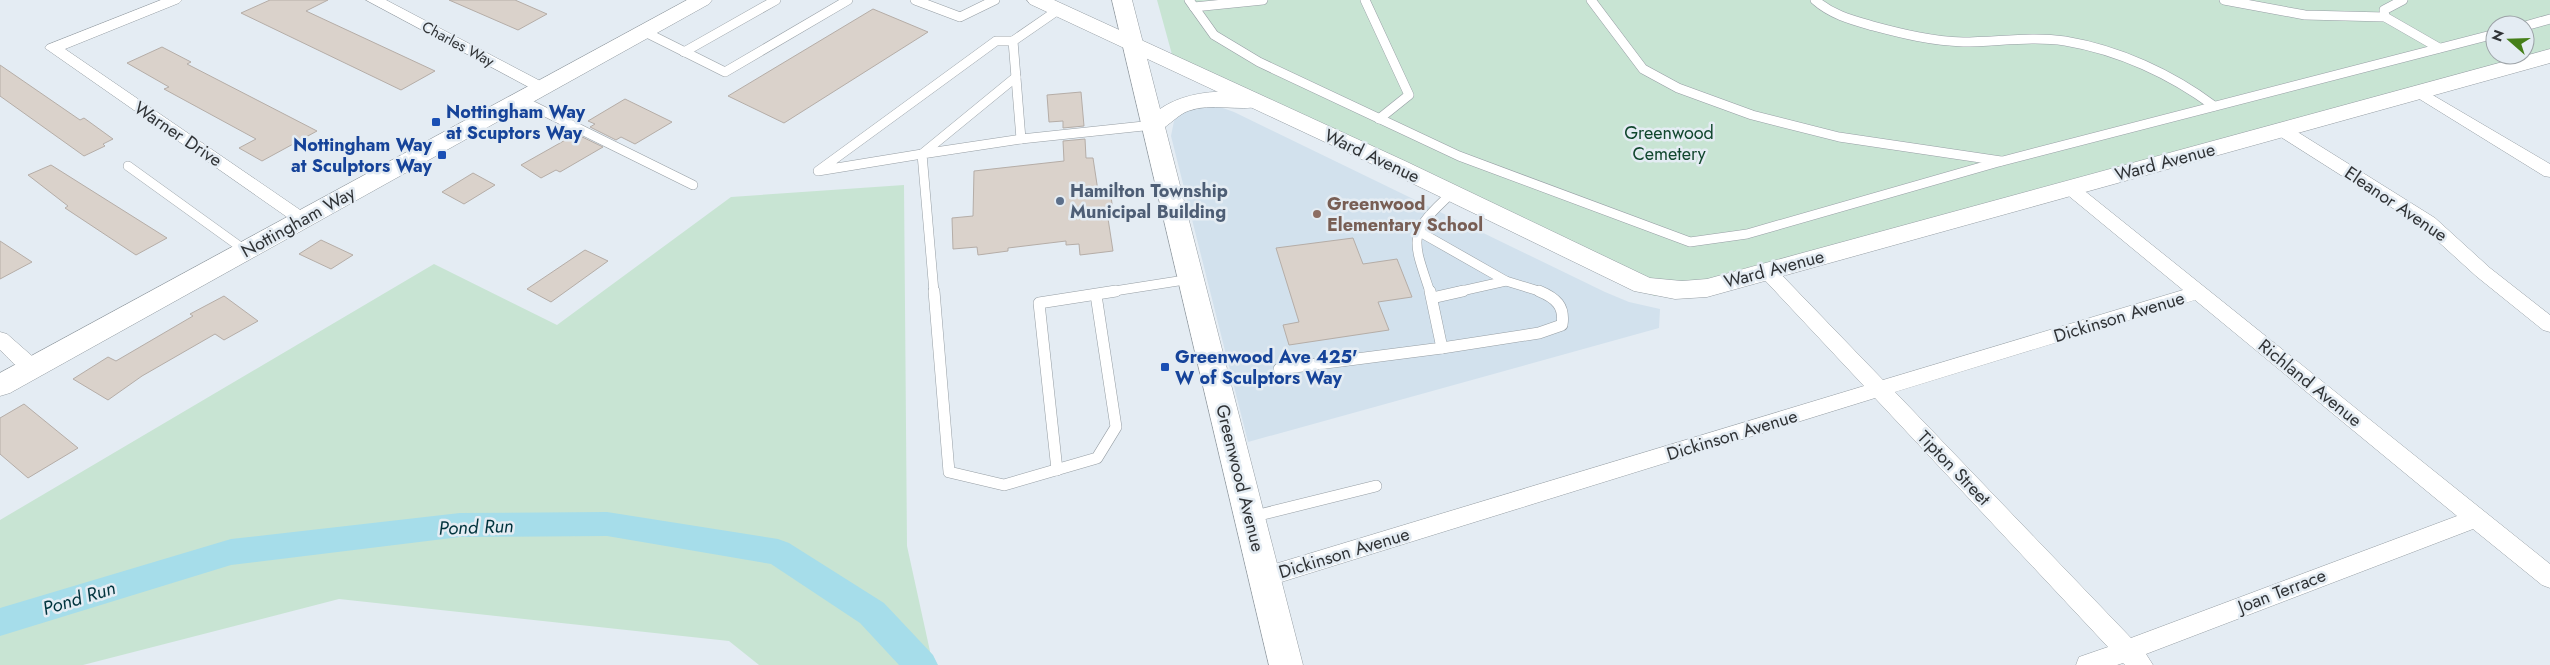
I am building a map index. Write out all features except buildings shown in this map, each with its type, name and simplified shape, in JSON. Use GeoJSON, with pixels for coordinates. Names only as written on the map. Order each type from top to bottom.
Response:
{"type":"FeatureCollection","features":[{"type":"Feature","properties":{"kind":"street","name":"Warner Drive"},"geometry":{"type":"LineString","coordinates":[[174,0],[53,48],[303,220]]}},
{"type":"Feature","properties":{"kind":"street","name":"Charles Way"},"geometry":{"type":"LineString","coordinates":[[374,0],[531,94]]}},
{"type":"Feature","properties":{"kind":"street","name":"Nottingham Way"},"geometry":{"type":"LineString","coordinates":[[0,386],[702,0]]}},
{"type":"Feature","properties":{"kind":"street","name":"Greenwood Avenue"},"geometry":{"type":"LineString","coordinates":[[1122,0],[1286,665]]}},
{"type":"Feature","properties":{"kind":"street","name":"Ward Avenue"},"geometry":{"type":"LineString","coordinates":[[1048,5],[1452,193],[1643,285],[1664,290],[1686,292],[2550,56]]}},
{"type":"Feature","properties":{"kind":"street"},"geometry":{"type":"LineString","coordinates":[[2419,92],[2550,172]]}},
{"type":"Feature","properties":{"kind":"street"},"geometry":{"type":"LineString","coordinates":[[1153,125],[1179,106],[1214,99],[1254,101]]}},
{"type":"Feature","properties":{"kind":"street","name":"Eleanor Avenue"},"geometry":{"type":"LineString","coordinates":[[2282,130],[2428,222],[2482,272],[2550,324]]}},
{"type":"Feature","properties":{"kind":"street","name":"Richland Avenue"},"geometry":{"type":"LineString","coordinates":[[2070,188],[2550,578]]}},
{"type":"Feature","properties":{"kind":"street","name":"Tipton Street"},"geometry":{"type":"LineString","coordinates":[[1767,271],[2134,658]]}},
{"type":"Feature","properties":{"kind":"street","name":"Dickinson Avenue"},"geometry":{"type":"LineString","coordinates":[[1265,578],[2198,292]]}},
{"type":"Feature","properties":{"kind":"street"},"geometry":{"type":"LineString","coordinates":[[0,339],[33,368]]}},
{"type":"Feature","properties":{"kind":"street","name":"Joan Terrace"},"geometry":{"type":"LineString","coordinates":[[2088,665],[2134,658],[2476,518]]}},
{"type":"Feature","properties":{"kind":"lane"},"geometry":{"type":"LineString","coordinates":[[684,52],[776,0]]}},
{"type":"Feature","properties":{"kind":"lane"},"geometry":{"type":"LineString","coordinates":[[644,32],[725,72],[848,0]]}},
{"type":"Feature","properties":{"kind":"lane"},"geometry":{"type":"LineString","coordinates":[[915,0],[960,18],[995,0]]}},
{"type":"Feature","properties":{"kind":"lane"},"geometry":{"type":"LineString","coordinates":[[1192,3],[1263,0]]}},
{"type":"Feature","properties":{"kind":"lane"},"geometry":{"type":"LineString","coordinates":[[1365,0],[1409,95],[1379,119]]}},
{"type":"Feature","properties":{"kind":"lane"},"geometry":{"type":"LineString","coordinates":[[1591,0],[1643,69],[1678,88],[1752,115],[1838,137],[2003,161]]}},
{"type":"Feature","properties":{"kind":"lane"},"geometry":{"type":"LineString","coordinates":[[1815,0],[1834,13],[1852,20],[1890,30],[1947,41],[2015,38],[2063,41],[2125,57],[2166,73],[2192,89],[2214,106]]}},
{"type":"Feature","properties":{"kind":"lane"},"geometry":{"type":"LineString","coordinates":[[2224,0],[2305,15],[2385,17],[2439,48]]}},
{"type":"Feature","properties":{"kind":"lane"},"geometry":{"type":"LineString","coordinates":[[2385,17],[2384,10],[2402,0]]}},
{"type":"Feature","properties":{"kind":"lane"},"geometry":{"type":"LineString","coordinates":[[1192,3],[1214,35],[1259,62],[1458,156],[1690,242],[1747,234],[2003,161],[2485,36]]}},
{"type":"Feature","properties":{"kind":"lane"},"geometry":{"type":"LineString","coordinates":[[1048,5],[1013,41],[996,41],[818,171],[1021,139],[1153,125]]}},
{"type":"Feature","properties":{"kind":"lane"},"geometry":{"type":"LineString","coordinates":[[2535,23],[2550,19]]}},
{"type":"Feature","properties":{"kind":"lane"},"geometry":{"type":"LineString","coordinates":[[1013,41],[1021,139]]}},
{"type":"Feature","properties":{"kind":"lane"},"geometry":{"type":"LineString","coordinates":[[922,154],[1016,77]]}},
{"type":"Feature","properties":{"kind":"lane"},"geometry":{"type":"LineString","coordinates":[[531,94],[693,185]]}},
{"type":"Feature","properties":{"kind":"lane"},"geometry":{"type":"LineString","coordinates":[[922,154],[949,472],[1004,485],[1097,458],[1116,427],[1096,295]]}},
{"type":"Feature","properties":{"kind":"lane"},"geometry":{"type":"LineString","coordinates":[[128,166],[246,251]]}},
{"type":"Feature","properties":{"kind":"lane"},"geometry":{"type":"LineString","coordinates":[[1442,348],[1432,298],[1416,249],[1418,231],[1431,213],[1452,193]]}},
{"type":"Feature","properties":{"kind":"lane"},"geometry":{"type":"LineString","coordinates":[[1279,369],[1540,333],[1562,325],[1565,318],[1563,309],[1555,298],[1544,292],[1506,281],[1418,231]]}},
{"type":"Feature","properties":{"kind":"lane"},"geometry":{"type":"LineString","coordinates":[[1058,470],[1039,303],[1191,279]]}},
{"type":"Feature","properties":{"kind":"lane"},"geometry":{"type":"LineString","coordinates":[[1432,298],[1506,281]]}},
{"type":"Feature","properties":{"kind":"lane"},"geometry":{"type":"LineString","coordinates":[[1250,517],[1376,486]]}},
{"type":"Feature","properties":{"kind":"shaded area","name":"Greenwood Elementary School"},"geometry":{"type":"Polygon","coordinates":[[[1205,106],[1220,107],[1234,112],[1605,292],[1629,302],[1660,309],[1659,328],[1248,442],[1171,136],[1175,116],[1186,109],[1205,106]]]}},
{"type":"Feature","properties":{"kind":"green space","name":"Greenwood Cemetery"},"geometry":{"type":"Polygon","coordinates":[[[1157,0],[2550,0],[2550,58],[2535,62],[2535,15],[2485,15],[2485,65],[2524,65],[1654,296],[1176,69],[1157,0]]]}},
{"type":"Feature","properties":{"kind":"green space"},"geometry":{"type":"Polygon","coordinates":[[[904,185],[907,546],[933,665],[759,665],[729,641],[339,599],[83,665],[0,665],[0,520],[434,264],[557,325],[731,197],[904,185]]]}},
{"type":"Feature","properties":{"kind":"waterway","name":"Pond Run"},"geometry":{"type":"LineString","coordinates":[[0,622],[231,552],[460,525],[607,524],[778,552],[872,613],[921,665]]}},
{"type":"Feature","properties":{"kind":"place","name":"Nottingham Way at Scuptors Way"},"geometry":{"type":"Point","coordinates":[436,122]}},
{"type":"Feature","properties":{"kind":"place","name":"Nottingham Way at Sculptors Way"},"geometry":{"type":"Point","coordinates":[442,155]}},
{"type":"Feature","properties":{"kind":"place","name":"Hamilton Township Municipal Building"},"geometry":{"type":"Point","coordinates":[1060,201]}},
{"type":"Feature","properties":{"kind":"place","name":"Greenwood Elementary School"},"geometry":{"type":"Point","coordinates":[1317,214]}},
{"type":"Feature","properties":{"kind":"place","name":"Greenwood Ave 425' W of Sculptors Way"},"geometry":{"type":"Point","coordinates":[1165,367]}}]}
